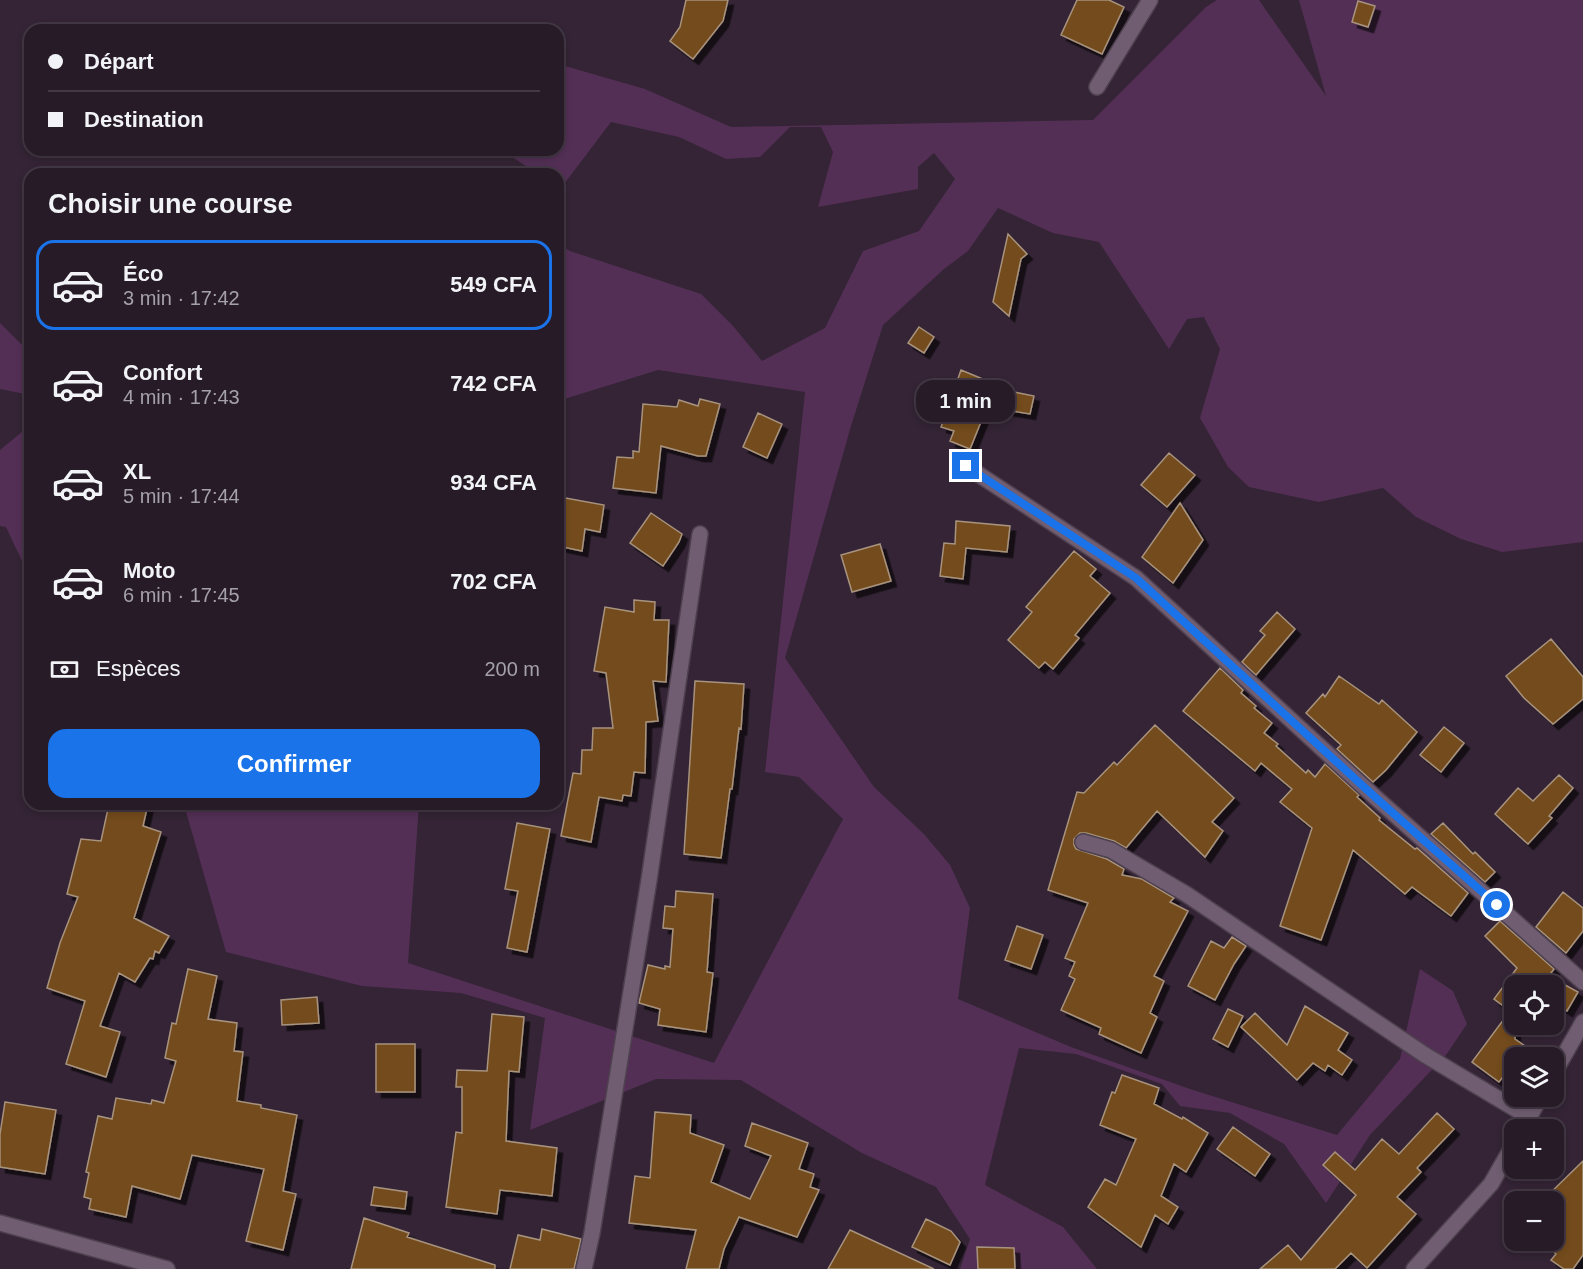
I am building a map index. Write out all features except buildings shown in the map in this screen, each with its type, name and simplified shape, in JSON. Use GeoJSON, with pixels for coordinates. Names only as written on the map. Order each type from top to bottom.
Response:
{"type":"FeatureCollection","features":[{"type":"Feature","properties":{"kind":"street"},"geometry":{"type":"LineString","coordinates":[[1097,87],[1150,0]]}},
{"type":"Feature","properties":{"kind":"street"},"geometry":{"type":"LineString","coordinates":[[966,466],[1136,578],[1376,798],[1583,982]]}},
{"type":"Feature","properties":{"kind":"street"},"geometry":{"type":"LineString","coordinates":[[584,1269],[592,1233],[649,880],[700,534]]}},
{"type":"Feature","properties":{"kind":"street"},"geometry":{"type":"LineString","coordinates":[[1083,842],[1111,850],[1186,894],[1520,1119]]}},
{"type":"Feature","properties":{"kind":"street"},"geometry":{"type":"LineString","coordinates":[[1564,1055],[1583,1022]]}},
{"type":"Feature","properties":{"kind":"street"},"geometry":{"type":"LineString","coordinates":[[1414,1269],[1491,1184],[1504,1161]]}},
{"type":"Feature","properties":{"kind":"street"},"geometry":{"type":"LineString","coordinates":[[0,1223],[167,1269]]}},
{"type":"Feature","properties":{"kind":"shaded area"},"geometry":{"type":"Polygon","coordinates":[[[1217,0],[1259,0],[1326,96],[1299,0],[1583,0],[1583,542],[1502,552],[1461,539],[1416,517],[1383,488],[1319,502],[1249,487],[1228,467],[1200,418],[1220,349],[1204,317],[1187,319],[1169,349],[1099,242],[1053,233],[998,208],[968,251],[944,269],[883,325],[851,426],[785,658],[874,787],[924,834],[950,865],[970,908],[958,999],[1071,1047],[1190,1089],[1337,1135],[1400,1059],[1420,969],[1453,991],[1467,1024],[1446,1055],[1370,1135],[1326,1203],[1284,1144],[1230,1113],[1180,1106],[1162,1084],[1076,1054],[1019,1048],[985,1185],[1063,1227],[1097,1269],[960,1269],[970,1239],[936,1187],[862,1153],[741,1080],[656,1079],[530,1130],[545,1018],[461,993],[362,986],[226,952],[186,810],[419,810],[408,963],[714,1063],[843,819],[799,777],[765,772],[805,392],[658,370],[564,399],[564,248],[701,294],[733,326],[762,361],[825,328],[863,251],[919,231],[955,179],[934,153],[918,167],[918,189],[818,207],[833,152],[821,127],[790,127],[760,157],[726,159],[679,137],[611,122],[564,184],[564,168],[529,168],[511,156],[564,156],[564,66],[645,89],[731,127],[1093,120],[1206,7],[1217,0]]]}},
{"type":"Feature","properties":{"kind":"shaded area"},"geometry":{"type":"Polygon","coordinates":[[[0,323],[24,347],[24,394],[0,389],[0,323]]]}},
{"type":"Feature","properties":{"kind":"shaded area"},"geometry":{"type":"Polygon","coordinates":[[[24,431],[24,565],[6,527],[0,526],[0,450],[24,431]]]}},
{"type":"Feature","properties":{"kind":"route"},"geometry":{"type":"LineString","coordinates":[[966,466],[1136,578],[1376,798],[1497,905]]}}]}
